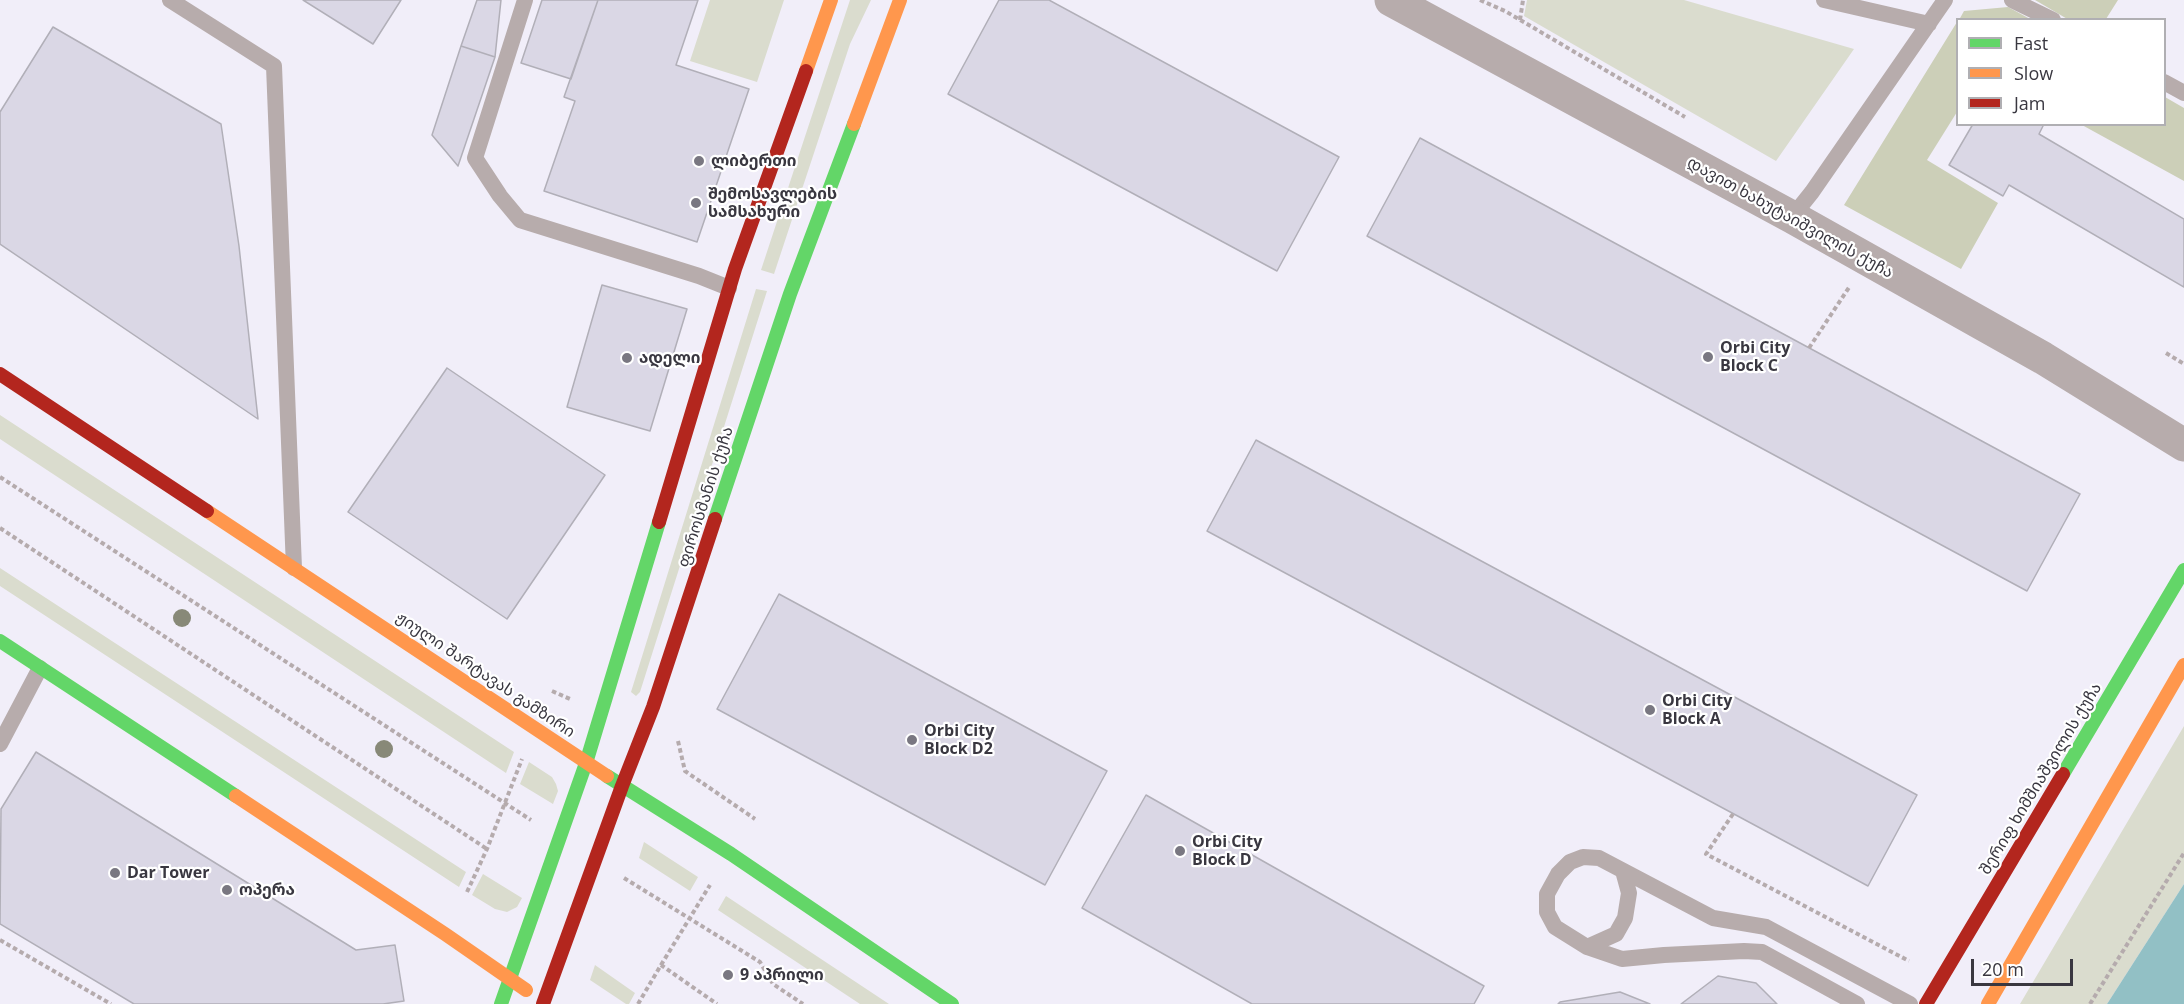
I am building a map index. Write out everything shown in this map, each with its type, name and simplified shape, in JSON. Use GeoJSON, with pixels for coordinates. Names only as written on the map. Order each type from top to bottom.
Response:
{"type":"FeatureCollection","features":[{"type":"Feature","properties":{"kind":"main road"},"geometry":{"type":"LineString","coordinates":[[501,1004],[586,763],[729,288],[831,0]]}},
{"type":"Feature","properties":{"kind":"main road","name":"ფიროსმანის ქუჩა"},"geometry":{"type":"LineString","coordinates":[[544,1004],[622,786],[653,707],[790,294],[900,0]]}},
{"type":"Feature","properties":{"kind":"main road","name":"ჟიული შარტავას გამზირი"},"geometry":{"type":"LineString","coordinates":[[0,374],[586,763],[731,854],[952,1004]]}},
{"type":"Feature","properties":{"kind":"main road","name":"შერიფ ხიმშიაშვილის ქუჩა"},"geometry":{"type":"LineString","coordinates":[[1926,1004],[2184,570]]}},
{"type":"Feature","properties":{"kind":"main road"},"geometry":{"type":"LineString","coordinates":[[0,641],[425,921],[510,978],[544,1004]]}},
{"type":"Feature","properties":{"kind":"main road"},"geometry":{"type":"LineString","coordinates":[[1988,1004],[2184,665]]}},
{"type":"Feature","properties":{"kind":"street","name":"დავით ხახუტაიშვილის ქუჩა"},"geometry":{"type":"LineString","coordinates":[[1391,0],[1430,9],[1867,261],[2043,358],[2184,445]]}},
{"type":"Feature","properties":{"kind":"lane"},"geometry":{"type":"LineString","coordinates":[[170,0],[274,66],[294,568]]}},
{"type":"Feature","properties":{"kind":"lane"},"geometry":{"type":"LineString","coordinates":[[525,0],[475,158],[500,196],[519,220],[699,276],[729,288]]}},
{"type":"Feature","properties":{"kind":"lane"},"geometry":{"type":"LineString","coordinates":[[1824,0],[1929,24]]}},
{"type":"Feature","properties":{"kind":"lane"},"geometry":{"type":"LineString","coordinates":[[1892,15],[1901,0]]}},
{"type":"Feature","properties":{"kind":"lane"},"geometry":{"type":"LineString","coordinates":[[1792,217],[1812,192],[1945,0]]}},
{"type":"Feature","properties":{"kind":"lane"},"geometry":{"type":"LineString","coordinates":[[2012,0],[2049,18]]}},
{"type":"Feature","properties":{"kind":"lane"},"geometry":{"type":"LineString","coordinates":[[2166,82],[2184,93]]}},
{"type":"Feature","properties":{"kind":"lane"},"geometry":{"type":"LineString","coordinates":[[0,744],[40,668]]}},
{"type":"Feature","properties":{"kind":"lane"},"geometry":{"type":"LineString","coordinates":[[1857,1004],[1762,952],[1675,954],[1622,959],[1587,947],[1555,927],[1547,912],[1547,894],[1558,874],[1570,862],[1584,858],[1599,858],[1713,918],[1766,927],[1910,1004]]}},
{"type":"Feature","properties":{"kind":"lane"},"geometry":{"type":"LineString","coordinates":[[1587,947],[1616,934],[1625,918],[1629,893],[1623,871]]}},
{"type":"Feature","properties":{"kind":"path"},"geometry":{"type":"LineString","coordinates":[[1520,20],[1523,0]]}},
{"type":"Feature","properties":{"kind":"path"},"geometry":{"type":"LineString","coordinates":[[1809,348],[1867,261]]}},
{"type":"Feature","properties":{"kind":"path"},"geometry":{"type":"LineString","coordinates":[[2166,352],[2184,364]]}},
{"type":"Feature","properties":{"kind":"path"},"geometry":{"type":"LineString","coordinates":[[0,477],[535,823]]}},
{"type":"Feature","properties":{"kind":"path"},"geometry":{"type":"LineString","coordinates":[[0,528],[487,849]]}},
{"type":"Feature","properties":{"kind":"path"},"geometry":{"type":"LineString","coordinates":[[677,736],[685,771],[756,819]]}},
{"type":"Feature","properties":{"kind":"path"},"geometry":{"type":"LineString","coordinates":[[467,892],[487,849],[522,758]]}},
{"type":"Feature","properties":{"kind":"path"},"geometry":{"type":"LineString","coordinates":[[1734,814],[1707,854],[1909,961]]}},
{"type":"Feature","properties":{"kind":"path"},"geometry":{"type":"LineString","coordinates":[[2091,1004],[2184,853]]}},
{"type":"Feature","properties":{"kind":"path"},"geometry":{"type":"LineString","coordinates":[[622,877],[760,962],[773,984],[803,1004]]}},
{"type":"Feature","properties":{"kind":"path"},"geometry":{"type":"LineString","coordinates":[[638,1004],[710,885]]}},
{"type":"Feature","properties":{"kind":"path"},"geometry":{"type":"LineString","coordinates":[[0,940],[111,1004]]}},
{"type":"Feature","properties":{"kind":"path"},"geometry":{"type":"LineString","coordinates":[[661,965],[717,1004]]}},
{"type":"Feature","properties":{"kind":"shaded area"},"geometry":{"type":"Polygon","coordinates":[[[710,0],[784,0],[757,82],[690,61],[710,0]]]}},
{"type":"Feature","properties":{"kind":"shaded area"},"geometry":{"type":"Polygon","coordinates":[[[850,0],[871,0],[850,44],[774,274],[761,270],[850,0]]]}},
{"type":"Feature","properties":{"kind":"shaded area"},"geometry":{"type":"Polygon","coordinates":[[[1527,0],[1684,0],[1854,49],[1776,161],[1524,16],[1527,0]]]}},
{"type":"Feature","properties":{"kind":"shaded area"},"geometry":{"type":"Polygon","coordinates":[[[756,289],[767,291],[640,692],[636,696],[631,692],[756,289]]]}},
{"type":"Feature","properties":{"kind":"shaded area"},"geometry":{"type":"Polygon","coordinates":[[[0,415],[514,752],[506,773],[0,439],[0,415]]]}},
{"type":"Feature","properties":{"kind":"shaded area"},"geometry":{"type":"Polygon","coordinates":[[[0,568],[466,872],[459,887],[0,586],[0,568]]]}},
{"type":"Feature","properties":{"kind":"shaded area"},"geometry":{"type":"Polygon","coordinates":[[[2184,726],[2184,884],[2107,1004],[2020,1004],[2184,726]]]}},
{"type":"Feature","properties":{"kind":"shaded area"},"geometry":{"type":"Polygon","coordinates":[[[529,762],[552,777],[556,784],[558,791],[553,804],[520,784],[529,762]]]}},
{"type":"Feature","properties":{"kind":"shaded area"},"geometry":{"type":"Polygon","coordinates":[[[644,842],[698,877],[690,891],[639,858],[644,842]]]}},
{"type":"Feature","properties":{"kind":"shaded area"},"geometry":{"type":"Polygon","coordinates":[[[483,874],[522,898],[517,907],[507,912],[495,909],[472,895],[483,874]]]}},
{"type":"Feature","properties":{"kind":"shaded area"},"geometry":{"type":"Polygon","coordinates":[[[726,896],[889,1004],[860,1004],[718,910],[726,896]]]}},
{"type":"Feature","properties":{"kind":"shaded area"},"geometry":{"type":"Polygon","coordinates":[[[595,965],[635,993],[629,1004],[590,980],[595,965]]]}},
{"type":"Feature","properties":{"kind":"green space"},"geometry":{"type":"Polygon","coordinates":[[[2035,0],[2118,0],[2107,18],[2066,18],[2035,0]]]}},
{"type":"Feature","properties":{"kind":"green space"},"geometry":{"type":"Polygon","coordinates":[[[2008,7],[2028,18],[1960,18],[1964,11],[2008,7]]]}},
{"type":"Feature","properties":{"kind":"green space"},"geometry":{"type":"Polygon","coordinates":[[[1956,24],[1956,114],[1927,160],[1998,203],[1961,269],[1844,205],[1956,24]]]}},
{"type":"Feature","properties":{"kind":"green space"},"geometry":{"type":"Polygon","coordinates":[[[2166,98],[2184,108],[2184,181],[2084,126],[2166,126],[2166,98]]]}},
{"type":"Feature","properties":{"kind":"water"},"geometry":{"type":"Polygon","coordinates":[[[2184,884],[2184,1004],[2107,1004],[2184,884]]]}},
{"type":"Feature","properties":{"kind":"building"},"geometry":{"type":"Polygon","coordinates":[[[303,0],[401,0],[373,44],[303,0]]]}},
{"type":"Feature","properties":{"kind":"building"},"geometry":{"type":"Polygon","coordinates":[[[477,0],[501,0],[495,57],[461,46],[477,0]]]}},
{"type":"Feature","properties":{"kind":"building"},"geometry":{"type":"Polygon","coordinates":[[[542,0],[598,0],[571,79],[521,63],[542,0]]]}},
{"type":"Feature","properties":{"kind":"building"},"geometry":{"type":"Polygon","coordinates":[[[598,0],[698,0],[676,65],[749,89],[697,242],[544,191],[575,101],[564,97],[598,0]]]}},
{"type":"Feature","properties":{"kind":"building"},"geometry":{"type":"Polygon","coordinates":[[[999,0],[1049,0],[1339,157],[1277,271],[948,94],[999,0]]]}},
{"type":"Feature","properties":{"kind":"building"},"geometry":{"type":"Polygon","coordinates":[[[53,27],[221,124],[239,246],[258,419],[0,244],[0,112],[53,27]]]}},
{"type":"Feature","properties":{"kind":"building"},"geometry":{"type":"Polygon","coordinates":[[[461,46],[495,57],[458,166],[432,135],[461,46]]]}},
{"type":"Feature","properties":{"kind":"building"},"geometry":{"type":"Polygon","coordinates":[[[1972,126],[2043,126],[2039,134],[2184,219],[2184,287],[2009,185],[2003,196],[1949,165],[1972,126]]]}},
{"type":"Feature","properties":{"kind":"building","name":"Orbi City Block C"},"geometry":{"type":"Polygon","coordinates":[[[1420,138],[2080,494],[2027,591],[1367,236],[1420,138]]]}},
{"type":"Feature","properties":{"kind":"building","name":"ადელი"},"geometry":{"type":"Polygon","coordinates":[[[602,285],[687,309],[650,431],[567,407],[602,285]]]}},
{"type":"Feature","properties":{"kind":"building"},"geometry":{"type":"Polygon","coordinates":[[[447,368],[605,475],[507,619],[348,512],[447,368]]]}},
{"type":"Feature","properties":{"kind":"building","name":"Orbi City Block A"},"geometry":{"type":"Polygon","coordinates":[[[1256,440],[1917,795],[1868,886],[1207,531],[1256,440]]]}},
{"type":"Feature","properties":{"kind":"building","name":"Orbi City Block D2"},"geometry":{"type":"Polygon","coordinates":[[[779,594],[1107,771],[1045,885],[717,709],[779,594]]]}},
{"type":"Feature","properties":{"kind":"building","name":"Dar Tower"},"geometry":{"type":"Polygon","coordinates":[[[36,752],[356,950],[395,945],[404,1001],[383,1004],[134,1004],[0,924],[1,809],[36,752]]]}},
{"type":"Feature","properties":{"kind":"building","name":"Orbi City Block D"},"geometry":{"type":"Polygon","coordinates":[[[1146,795],[1484,986],[1474,1004],[1252,1004],[1082,908],[1146,795]]]}},
{"type":"Feature","properties":{"kind":"building"},"geometry":{"type":"Polygon","coordinates":[[[1718,976],[1756,983],[1777,1004],[1681,1004],[1718,976]]]}},
{"type":"Feature","properties":{"kind":"building"},"geometry":{"type":"Polygon","coordinates":[[[1620,992],[1650,1004],[1558,1004],[1560,1002],[1620,992]]]}},
{"type":"Feature","properties":{"kind":"traffic: fast"},"geometry":{"type":"LineString","coordinates":[[715,519],[790,294],[854,124]]}},
{"type":"Feature","properties":{"kind":"traffic: fast"},"geometry":{"type":"LineString","coordinates":[[501,1004],[586,763],[659,522]]}},
{"type":"Feature","properties":{"kind":"traffic: fast"},"geometry":{"type":"LineString","coordinates":[[2063,774],[2184,570]]}},
{"type":"Feature","properties":{"kind":"traffic: fast"},"geometry":{"type":"LineString","coordinates":[[0,641],[236,796]]}},
{"type":"Feature","properties":{"kind":"traffic: fast"},"geometry":{"type":"LineString","coordinates":[[607,776],[731,854],[952,1004]]}},
{"type":"Feature","properties":{"kind":"traffic: slow"},"geometry":{"type":"LineString","coordinates":[[806,71],[831,0]]}},
{"type":"Feature","properties":{"kind":"traffic: slow"},"geometry":{"type":"LineString","coordinates":[[854,124],[900,0]]}},
{"type":"Feature","properties":{"kind":"traffic: slow"},"geometry":{"type":"LineString","coordinates":[[207,511],[607,776]]}},
{"type":"Feature","properties":{"kind":"traffic: slow"},"geometry":{"type":"LineString","coordinates":[[1988,1004],[2184,665]]}},
{"type":"Feature","properties":{"kind":"traffic: slow"},"geometry":{"type":"LineString","coordinates":[[236,796],[526,990]]}},
{"type":"Feature","properties":{"kind":"traffic: jam"},"geometry":{"type":"LineString","coordinates":[[659,522],[735,269],[806,71]]}},
{"type":"Feature","properties":{"kind":"traffic: jam"},"geometry":{"type":"LineString","coordinates":[[0,374],[207,511]]}},
{"type":"Feature","properties":{"kind":"traffic: jam"},"geometry":{"type":"LineString","coordinates":[[543,1004],[653,707],[715,519]]}},
{"type":"Feature","properties":{"kind":"traffic: jam"},"geometry":{"type":"LineString","coordinates":[[1926,1004],[2063,774]]}},
{"type":"Feature","properties":{"kind":"place","name":"ლიბერთი"},"geometry":{"type":"Point","coordinates":[699,161]}},
{"type":"Feature","properties":{"kind":"place","name":"შემოსავლების სამსახური"},"geometry":{"type":"Point","coordinates":[696,203]}},
{"type":"Feature","properties":{"kind":"place","name":"Orbi City Block C"},"geometry":{"type":"Point","coordinates":[1708,357]}},
{"type":"Feature","properties":{"kind":"place","name":"ადელი"},"geometry":{"type":"Point","coordinates":[627,358]}},
{"type":"Feature","properties":{"kind":"place","name":"Orbi City Block A"},"geometry":{"type":"Point","coordinates":[1650,710]}},
{"type":"Feature","properties":{"kind":"place","name":"Orbi City Block D2"},"geometry":{"type":"Point","coordinates":[912,740]}},
{"type":"Feature","properties":{"kind":"place","name":"Orbi City Block D"},"geometry":{"type":"Point","coordinates":[1180,851]}},
{"type":"Feature","properties":{"kind":"place","name":"Dar Tower"},"geometry":{"type":"Point","coordinates":[115,873]}},
{"type":"Feature","properties":{"kind":"place","name":"ოპერა"},"geometry":{"type":"Point","coordinates":[227,890]}},
{"type":"Feature","properties":{"kind":"place","name":"9 აპრილი"},"geometry":{"type":"Point","coordinates":[728,975]}}]}
